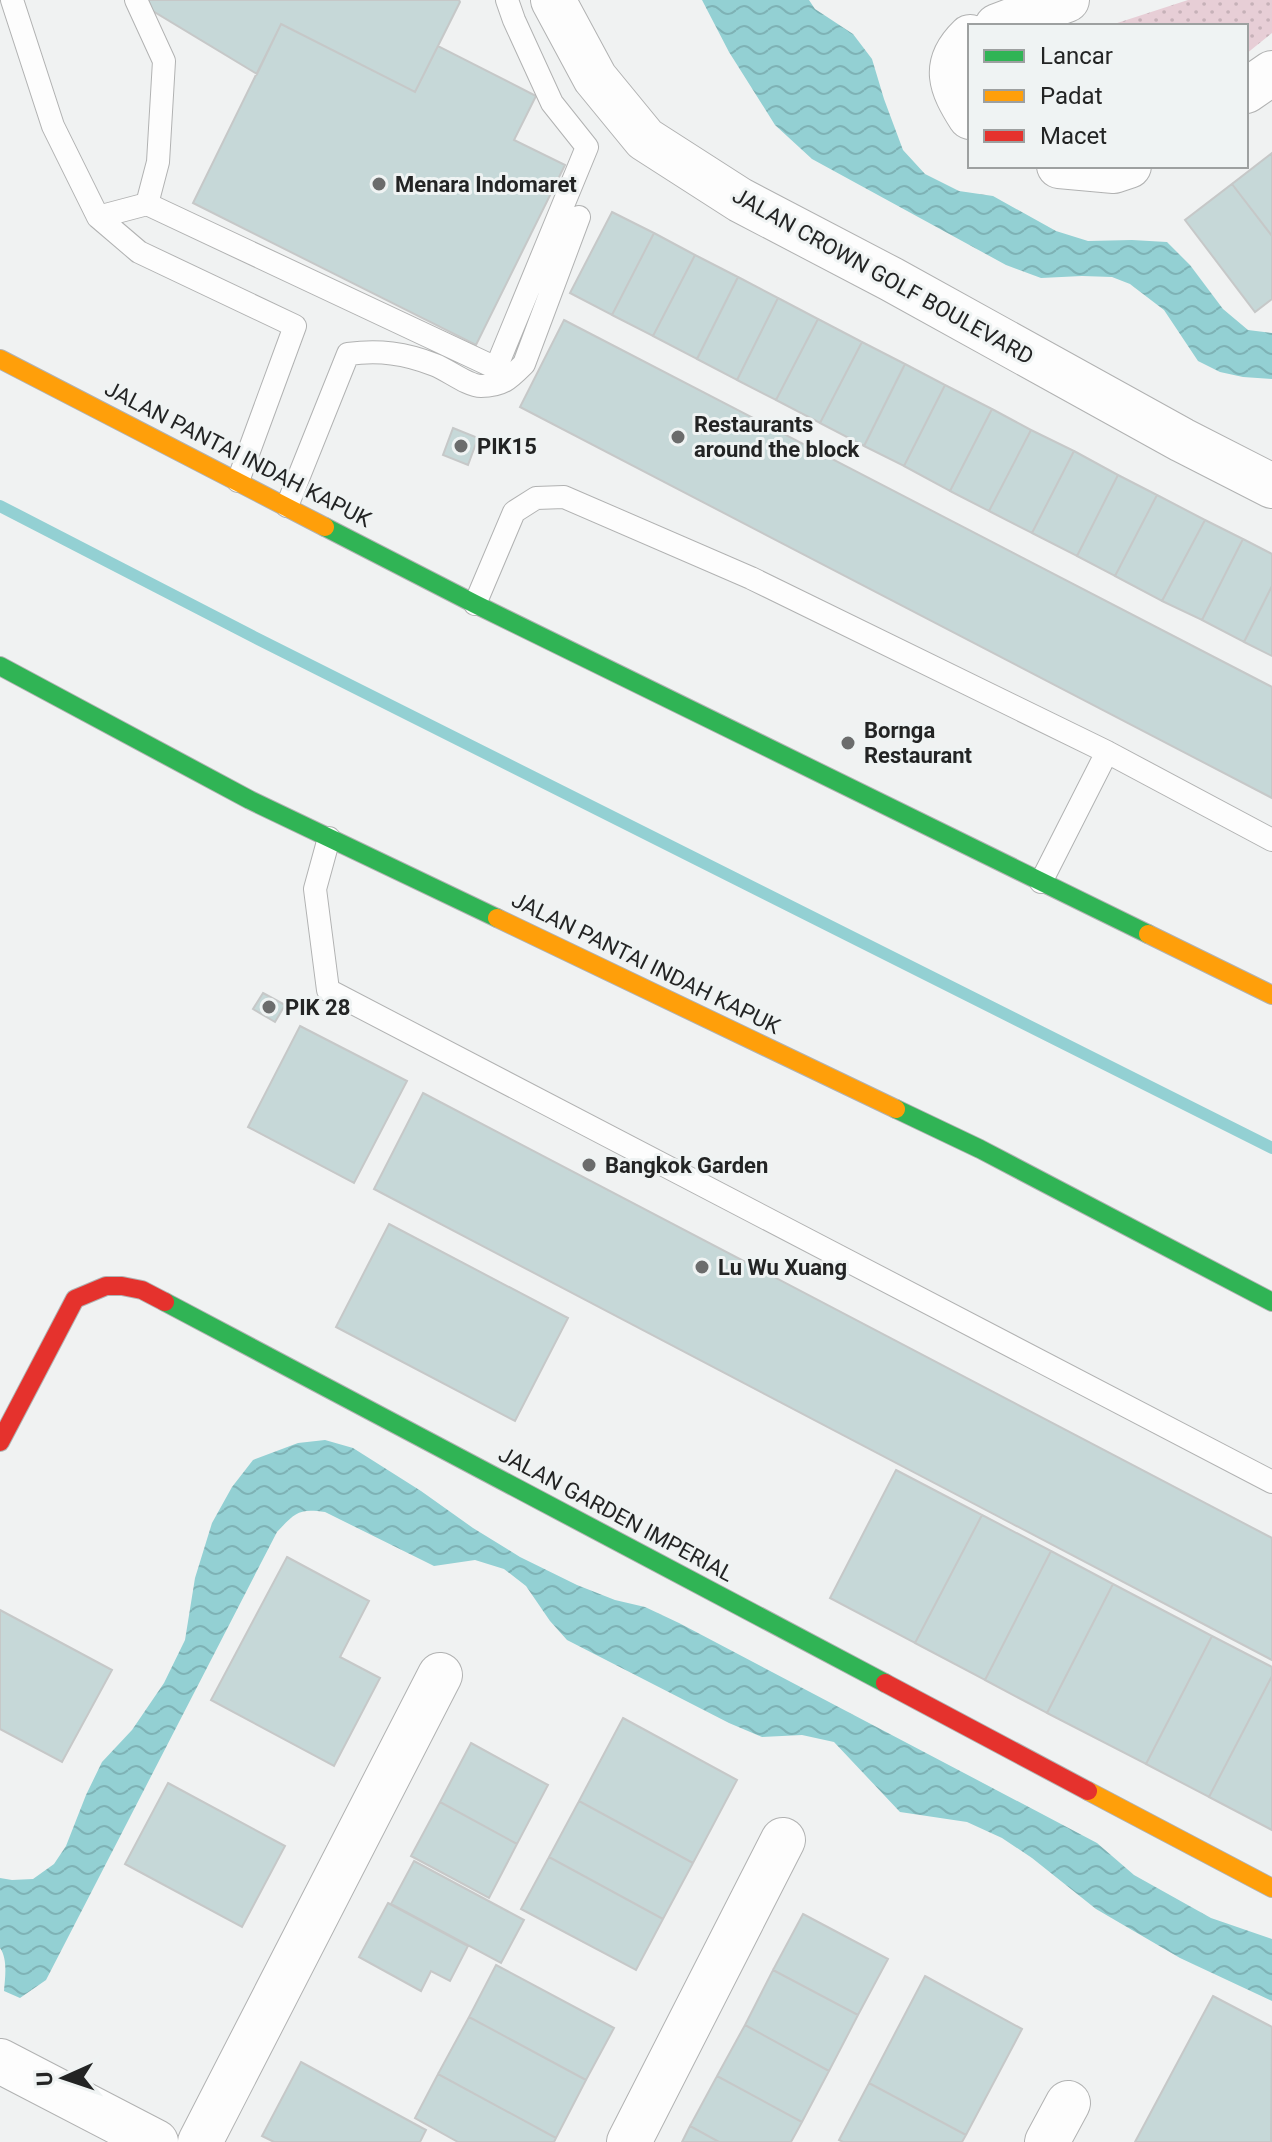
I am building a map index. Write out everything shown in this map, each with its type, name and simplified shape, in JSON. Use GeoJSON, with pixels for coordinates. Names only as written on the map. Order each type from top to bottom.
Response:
{"type":"FeatureCollection","features":[{"type":"Feature","properties":{"kind":"main road","name":"JALAN PANTAI INDAH KAPUK"},"geometry":{"type":"LineString","coordinates":[[0,359],[475,604],[1272,995]]}},
{"type":"Feature","properties":{"kind":"main road"},"geometry":{"type":"LineString","coordinates":[[12,389],[48,383]]}},
{"type":"Feature","properties":{"kind":"main road","name":"JALAN PANTAI INDAH KAPUK"},"geometry":{"type":"LineString","coordinates":[[0,666],[250,800],[980,1149],[1272,1302]]}},
{"type":"Feature","properties":{"kind":"main road","name":"JALAN GARDEN IMPERIAL"},"geometry":{"type":"LineString","coordinates":[[0,1442],[75,1299],[106,1286],[142,1290],[1272,1888]]}},
{"type":"Feature","properties":{"kind":"street","name":"JALAN CROWN GOLF BOULEVARD"},"geometry":{"type":"LineString","coordinates":[[553,0],[595,78],[645,139],[740,200],[1272,486]]}},
{"type":"Feature","properties":{"kind":"street"},"geometry":{"type":"LineString","coordinates":[[1002,24],[1067,0]]}},
{"type":"Feature","properties":{"kind":"street"},"geometry":{"type":"LineString","coordinates":[[968,39],[958,49],[951,69],[955,93],[968,114]]}},
{"type":"Feature","properties":{"kind":"street"},"geometry":{"type":"LineString","coordinates":[[1248,90],[1272,73]]}},
{"type":"Feature","properties":{"kind":"street"},"geometry":{"type":"LineString","coordinates":[[1081,168],[1114,171],[1123,168]]}},
{"type":"Feature","properties":{"kind":"street"},"geometry":{"type":"LineString","coordinates":[[200,2142],[440,1675]]}},
{"type":"Feature","properties":{"kind":"street"},"geometry":{"type":"LineString","coordinates":[[629,2142],[783,1840]]}},
{"type":"Feature","properties":{"kind":"street"},"geometry":{"type":"LineString","coordinates":[[0,2061],[156,2142]]}},
{"type":"Feature","properties":{"kind":"street"},"geometry":{"type":"LineString","coordinates":[[1047,2142],[1068,2103]]}},
{"type":"Feature","properties":{"kind":"lane"},"geometry":{"type":"LineString","coordinates":[[12,0],[53,126],[98,217],[139,252],[295,326],[238,481]]}},
{"type":"Feature","properties":{"kind":"lane"},"geometry":{"type":"LineString","coordinates":[[136,0],[164,61],[158,162],[147,204]]}},
{"type":"Feature","properties":{"kind":"lane"},"geometry":{"type":"LineString","coordinates":[[98,217],[147,204],[496,368],[587,147],[552,103],[507,0]]}},
{"type":"Feature","properties":{"kind":"lane"},"geometry":{"type":"LineString","coordinates":[[287,506],[348,354],[373,351],[403,355],[435,365],[478,386],[506,382],[524,364],[579,217]]}},
{"type":"Feature","properties":{"kind":"lane"},"geometry":{"type":"LineString","coordinates":[[475,604],[514,512],[536,498],[564,497],[751,578],[1107,752],[1272,840]]}},
{"type":"Feature","properties":{"kind":"lane"},"geometry":{"type":"LineString","coordinates":[[1041,882],[1107,752]]}},
{"type":"Feature","properties":{"kind":"lane"},"geometry":{"type":"LineString","coordinates":[[329,838],[315,889],[328,990],[1272,1482]]}},
{"type":"Feature","properties":{"kind":"shaded area"},"geometry":{"type":"Polygon","coordinates":[[[1188,0],[1272,0],[1272,33],[1248,52],[1248,24],[1114,24],[1188,0]]]}},
{"type":"Feature","properties":{"kind":"water"},"geometry":{"type":"Polygon","coordinates":[[[702,0],[809,0],[815,9],[853,34],[872,59],[903,150],[925,174],[959,191],[993,196],[1056,231],[1088,241],[1167,242],[1190,265],[1223,309],[1248,330],[1272,333],[1272,379],[1220,372],[1198,361],[1164,310],[1130,284],[1112,277],[1041,278],[1006,265],[812,159],[775,125],[729,52],[702,0]]]}},
{"type":"Feature","properties":{"kind":"water"},"geometry":{"type":"Polygon","coordinates":[[[325,1440],[353,1448],[520,1557],[577,1585],[615,1600],[645,1607],[679,1623],[1097,1843],[1134,1875],[1211,1918],[1272,1939],[1272,2001],[1180,1958],[1096,1909],[1002,1838],[967,1822],[900,1812],[834,1742],[802,1735],[762,1737],[567,1640],[526,1586],[504,1569],[475,1560],[434,1566],[325,1512],[309,1511],[293,1516],[277,1532],[46,1980],[20,1998],[4,1991],[5,1963],[0,1948],[0,1878],[33,1879],[54,1864],[66,1846],[102,1762],[132,1730],[164,1683],[185,1640],[195,1578],[212,1523],[232,1487],[253,1460],[298,1443],[325,1440]]]}},
{"type":"Feature","properties":{"kind":"building"},"geometry":{"type":"Polygon","coordinates":[[[145,0],[460,2],[415,92],[281,24],[257,74],[143,5],[145,0]]]}},
{"type":"Feature","properties":{"kind":"building","name":"Menara Indomaret"},"geometry":{"type":"Polygon","coordinates":[[[281,24],[415,92],[438,46],[536,96],[514,140],[565,165],[476,345],[193,203],[281,24]]]}},
{"type":"Feature","properties":{"kind":"building"},"geometry":{"type":"Polygon","coordinates":[[[1272,153],[1272,236],[1232,184],[1272,153]]]}},
{"type":"Feature","properties":{"kind":"building"},"geometry":{"type":"Polygon","coordinates":[[[1232,184],[1272,236],[1272,299],[1255,312],[1185,220],[1232,184]]]}},
{"type":"Feature","properties":{"kind":"building"},"geometry":{"type":"Polygon","coordinates":[[[612,212],[654,233],[612,315],[570,293],[612,212]]]}},
{"type":"Feature","properties":{"kind":"building"},"geometry":{"type":"Polygon","coordinates":[[[654,233],[695,255],[653,336],[612,315],[654,233]]]}},
{"type":"Feature","properties":{"kind":"building"},"geometry":{"type":"Polygon","coordinates":[[[695,255],[738,277],[697,359],[653,336],[695,255]]]}},
{"type":"Feature","properties":{"kind":"building"},"geometry":{"type":"Polygon","coordinates":[[[738,277],[778,298],[737,380],[697,359],[738,277]]]}},
{"type":"Feature","properties":{"kind":"building"},"geometry":{"type":"Polygon","coordinates":[[[778,298],[818,319],[776,400],[737,380],[778,298]]]}},
{"type":"Feature","properties":{"kind":"building"},"geometry":{"type":"Polygon","coordinates":[[[818,319],[862,342],[820,423],[776,400],[818,319]]]}},
{"type":"Feature","properties":{"kind":"building"},"geometry":{"type":"Polygon","coordinates":[[[564,320],[1272,687],[1272,798],[520,407],[564,320]]]}},
{"type":"Feature","properties":{"kind":"building"},"geometry":{"type":"Polygon","coordinates":[[[862,342],[905,364],[864,446],[820,423],[862,342]]]}},
{"type":"Feature","properties":{"kind":"building"},"geometry":{"type":"Polygon","coordinates":[[[905,364],[945,385],[904,466],[864,446],[905,364]]]}},
{"type":"Feature","properties":{"kind":"building"},"geometry":{"type":"Polygon","coordinates":[[[945,385],[992,409],[950,491],[904,466],[945,385]]]}},
{"type":"Feature","properties":{"kind":"building"},"geometry":{"type":"Polygon","coordinates":[[[992,409],[1031,430],[989,511],[950,491],[992,409]]]}},
{"type":"Feature","properties":{"kind":"building","name":"PIK15"},"geometry":{"type":"Polygon","coordinates":[[[453,428],[478,438],[468,465],[443,455],[453,428]]]}},
{"type":"Feature","properties":{"kind":"building"},"geometry":{"type":"Polygon","coordinates":[[[1031,430],[1074,451],[1032,533],[989,511],[1031,430]]]}},
{"type":"Feature","properties":{"kind":"building"},"geometry":{"type":"Polygon","coordinates":[[[1074,451],[1118,475],[1077,556],[1032,533],[1074,451]]]}},
{"type":"Feature","properties":{"kind":"building"},"geometry":{"type":"Polygon","coordinates":[[[1118,475],[1157,495],[1115,576],[1077,556],[1118,475]]]}},
{"type":"Feature","properties":{"kind":"building"},"geometry":{"type":"Polygon","coordinates":[[[1157,495],[1205,520],[1162,601],[1115,576],[1157,495]]]}},
{"type":"Feature","properties":{"kind":"building"},"geometry":{"type":"Polygon","coordinates":[[[1205,520],[1243,539],[1202,620],[1162,601],[1205,520]]]}},
{"type":"Feature","properties":{"kind":"building"},"geometry":{"type":"Polygon","coordinates":[[[1243,539],[1272,554],[1272,586],[1244,642],[1202,620],[1243,539]]]}},
{"type":"Feature","properties":{"kind":"building"},"geometry":{"type":"Polygon","coordinates":[[[1272,586],[1272,656],[1244,642],[1272,586]]]}},
{"type":"Feature","properties":{"kind":"building","name":"PIK 28"},"geometry":{"type":"Polygon","coordinates":[[[263,993],[285,1005],[275,1022],[253,1009],[263,993]]]}},
{"type":"Feature","properties":{"kind":"building"},"geometry":{"type":"Polygon","coordinates":[[[300,1026],[407,1081],[354,1183],[248,1127],[300,1026]]]}},
{"type":"Feature","properties":{"kind":"building"},"geometry":{"type":"Polygon","coordinates":[[[423,1093],[1272,1538],[1272,1660],[374,1189],[423,1093]]]}},
{"type":"Feature","properties":{"kind":"building"},"geometry":{"type":"Polygon","coordinates":[[[389,1224],[568,1318],[515,1421],[336,1327],[389,1224]]]}},
{"type":"Feature","properties":{"kind":"building"},"geometry":{"type":"Polygon","coordinates":[[[896,1470],[982,1515],[915,1643],[830,1598],[896,1470]]]}},
{"type":"Feature","properties":{"kind":"building"},"geometry":{"type":"Polygon","coordinates":[[[982,1515],[1051,1551],[985,1680],[915,1643],[982,1515]]]}},
{"type":"Feature","properties":{"kind":"building"},"geometry":{"type":"Polygon","coordinates":[[[1051,1551],[1113,1584],[1047,1713],[985,1680],[1051,1551]]]}},
{"type":"Feature","properties":{"kind":"building"},"geometry":{"type":"Polygon","coordinates":[[[287,1557],[369,1601],[340,1657],[380,1678],[334,1766],[211,1700],[287,1557]]]}},
{"type":"Feature","properties":{"kind":"building"},"geometry":{"type":"Polygon","coordinates":[[[1113,1584],[1212,1636],[1146,1764],[1047,1713],[1113,1584]]]}},
{"type":"Feature","properties":{"kind":"building"},"geometry":{"type":"Polygon","coordinates":[[[0,1610],[112,1670],[62,1762],[0,1729],[0,1610]]]}},
{"type":"Feature","properties":{"kind":"building"},"geometry":{"type":"Polygon","coordinates":[[[1212,1636],[1272,1667],[1272,1676],[1209,1797],[1146,1764],[1212,1636]]]}},
{"type":"Feature","properties":{"kind":"building"},"geometry":{"type":"Polygon","coordinates":[[[1272,1676],[1272,1830],[1209,1797],[1272,1676]]]}},
{"type":"Feature","properties":{"kind":"building"},"geometry":{"type":"Polygon","coordinates":[[[623,1718],[737,1780],[693,1863],[579,1801],[623,1718]]]}},
{"type":"Feature","properties":{"kind":"building"},"geometry":{"type":"Polygon","coordinates":[[[471,1743],[548,1785],[517,1844],[440,1802],[471,1743]]]}},
{"type":"Feature","properties":{"kind":"building"},"geometry":{"type":"Polygon","coordinates":[[[168,1783],[285,1846],[242,1927],[125,1864],[168,1783]]]}},
{"type":"Feature","properties":{"kind":"building"},"geometry":{"type":"Polygon","coordinates":[[[579,1801],[693,1863],[663,1919],[549,1857],[579,1801]]]}},
{"type":"Feature","properties":{"kind":"building"},"geometry":{"type":"Polygon","coordinates":[[[440,1802],[517,1844],[489,1898],[411,1856],[440,1802]]]}},
{"type":"Feature","properties":{"kind":"building"},"geometry":{"type":"Polygon","coordinates":[[[549,1857],[663,1919],[636,1970],[521,1909],[549,1857]]]}},
{"type":"Feature","properties":{"kind":"building"},"geometry":{"type":"Polygon","coordinates":[[[414,1861],[524,1920],[501,1963],[391,1904],[414,1861]]]}},
{"type":"Feature","properties":{"kind":"building"},"geometry":{"type":"Polygon","coordinates":[[[388,1903],[468,1946],[450,1981],[431,1971],[421,1991],[359,1957],[388,1903]]]}},
{"type":"Feature","properties":{"kind":"building"},"geometry":{"type":"Polygon","coordinates":[[[803,1914],[888,1959],[858,2015],[773,1970],[803,1914]]]}},
{"type":"Feature","properties":{"kind":"building"},"geometry":{"type":"Polygon","coordinates":[[[496,1965],[614,2028],[586,2080],[469,2017],[496,1965]]]}},
{"type":"Feature","properties":{"kind":"building"},"geometry":{"type":"Polygon","coordinates":[[[773,1970],[858,2015],[829,2071],[745,2025],[773,1970]]]}},
{"type":"Feature","properties":{"kind":"building"},"geometry":{"type":"Polygon","coordinates":[[[925,1976],[1022,2029],[966,2135],[869,2083],[925,1976]]]}},
{"type":"Feature","properties":{"kind":"building"},"geometry":{"type":"Polygon","coordinates":[[[1213,1996],[1272,2027],[1271,2142],[1135,2142],[1213,1996]]]}},
{"type":"Feature","properties":{"kind":"building"},"geometry":{"type":"Polygon","coordinates":[[[469,2017],[586,2080],[556,2138],[438,2074],[469,2017]]]}},
{"type":"Feature","properties":{"kind":"building"},"geometry":{"type":"Polygon","coordinates":[[[745,2025],[829,2071],[802,2122],[717,2076],[745,2025]]]}},
{"type":"Feature","properties":{"kind":"building"},"geometry":{"type":"Polygon","coordinates":[[[301,2062],[426,2130],[420,2142],[274,2142],[262,2136],[301,2062]]]}},
{"type":"Feature","properties":{"kind":"building"},"geometry":{"type":"Polygon","coordinates":[[[438,2074],[556,2138],[554,2142],[458,2142],[415,2118],[438,2074]]]}},
{"type":"Feature","properties":{"kind":"building"},"geometry":{"type":"Polygon","coordinates":[[[717,2076],[802,2122],[791,2142],[719,2142],[690,2126],[717,2076]]]}},
{"type":"Feature","properties":{"kind":"building"},"geometry":{"type":"Polygon","coordinates":[[[869,2083],[966,2135],[962,2142],[839,2140],[869,2083]]]}},
{"type":"Feature","properties":{"kind":"building"},"geometry":{"type":"Polygon","coordinates":[[[690,2126],[719,2142],[682,2142],[690,2126]]]}},
{"type":"Feature","properties":{"kind":"waterway"},"geometry":{"type":"LineString","coordinates":[[0,506],[254,637],[1272,1148]]}},
{"type":"Feature","properties":{"kind":"traffic: fast"},"geometry":{"type":"LineString","coordinates":[[325,527],[475,604],[1148,934]]}},
{"type":"Feature","properties":{"kind":"traffic: fast"},"geometry":{"type":"LineString","coordinates":[[0,666],[250,800],[497,918]]}},
{"type":"Feature","properties":{"kind":"traffic: fast"},"geometry":{"type":"LineString","coordinates":[[896,1109],[980,1149],[1272,1302]]}},
{"type":"Feature","properties":{"kind":"traffic: fast"},"geometry":{"type":"LineString","coordinates":[[165,1302],[885,1683]]}},
{"type":"Feature","properties":{"kind":"traffic: slow"},"geometry":{"type":"LineString","coordinates":[[0,359],[325,527]]}},
{"type":"Feature","properties":{"kind":"traffic: slow"},"geometry":{"type":"LineString","coordinates":[[497,918],[896,1109]]}},
{"type":"Feature","properties":{"kind":"traffic: slow"},"geometry":{"type":"LineString","coordinates":[[1148,934],[1272,995]]}},
{"type":"Feature","properties":{"kind":"traffic: slow"},"geometry":{"type":"LineString","coordinates":[[1088,1791],[1272,1888]]}},
{"type":"Feature","properties":{"kind":"traffic: jam"},"geometry":{"type":"LineString","coordinates":[[0,1442],[75,1299],[106,1286],[122,1286],[142,1290],[165,1302]]}},
{"type":"Feature","properties":{"kind":"traffic: jam"},"geometry":{"type":"LineString","coordinates":[[885,1683],[1088,1791]]}},
{"type":"Feature","properties":{"kind":"place","name":"Menara Indomaret"},"geometry":{"type":"Point","coordinates":[379,184]}},
{"type":"Feature","properties":{"kind":"place","name":"Restaurants around the block"},"geometry":{"type":"Point","coordinates":[678,437]}},
{"type":"Feature","properties":{"kind":"place","name":"PIK15"},"geometry":{"type":"Point","coordinates":[461,446]}},
{"type":"Feature","properties":{"kind":"place","name":"Bornga Restaurant"},"geometry":{"type":"Point","coordinates":[848,743]}},
{"type":"Feature","properties":{"kind":"place","name":"PIK 28"},"geometry":{"type":"Point","coordinates":[269,1007]}},
{"type":"Feature","properties":{"kind":"place","name":"Bangkok Garden"},"geometry":{"type":"Point","coordinates":[589,1165]}},
{"type":"Feature","properties":{"kind":"place","name":"Lu Wu Xuang"},"geometry":{"type":"Point","coordinates":[702,1267]}}]}
